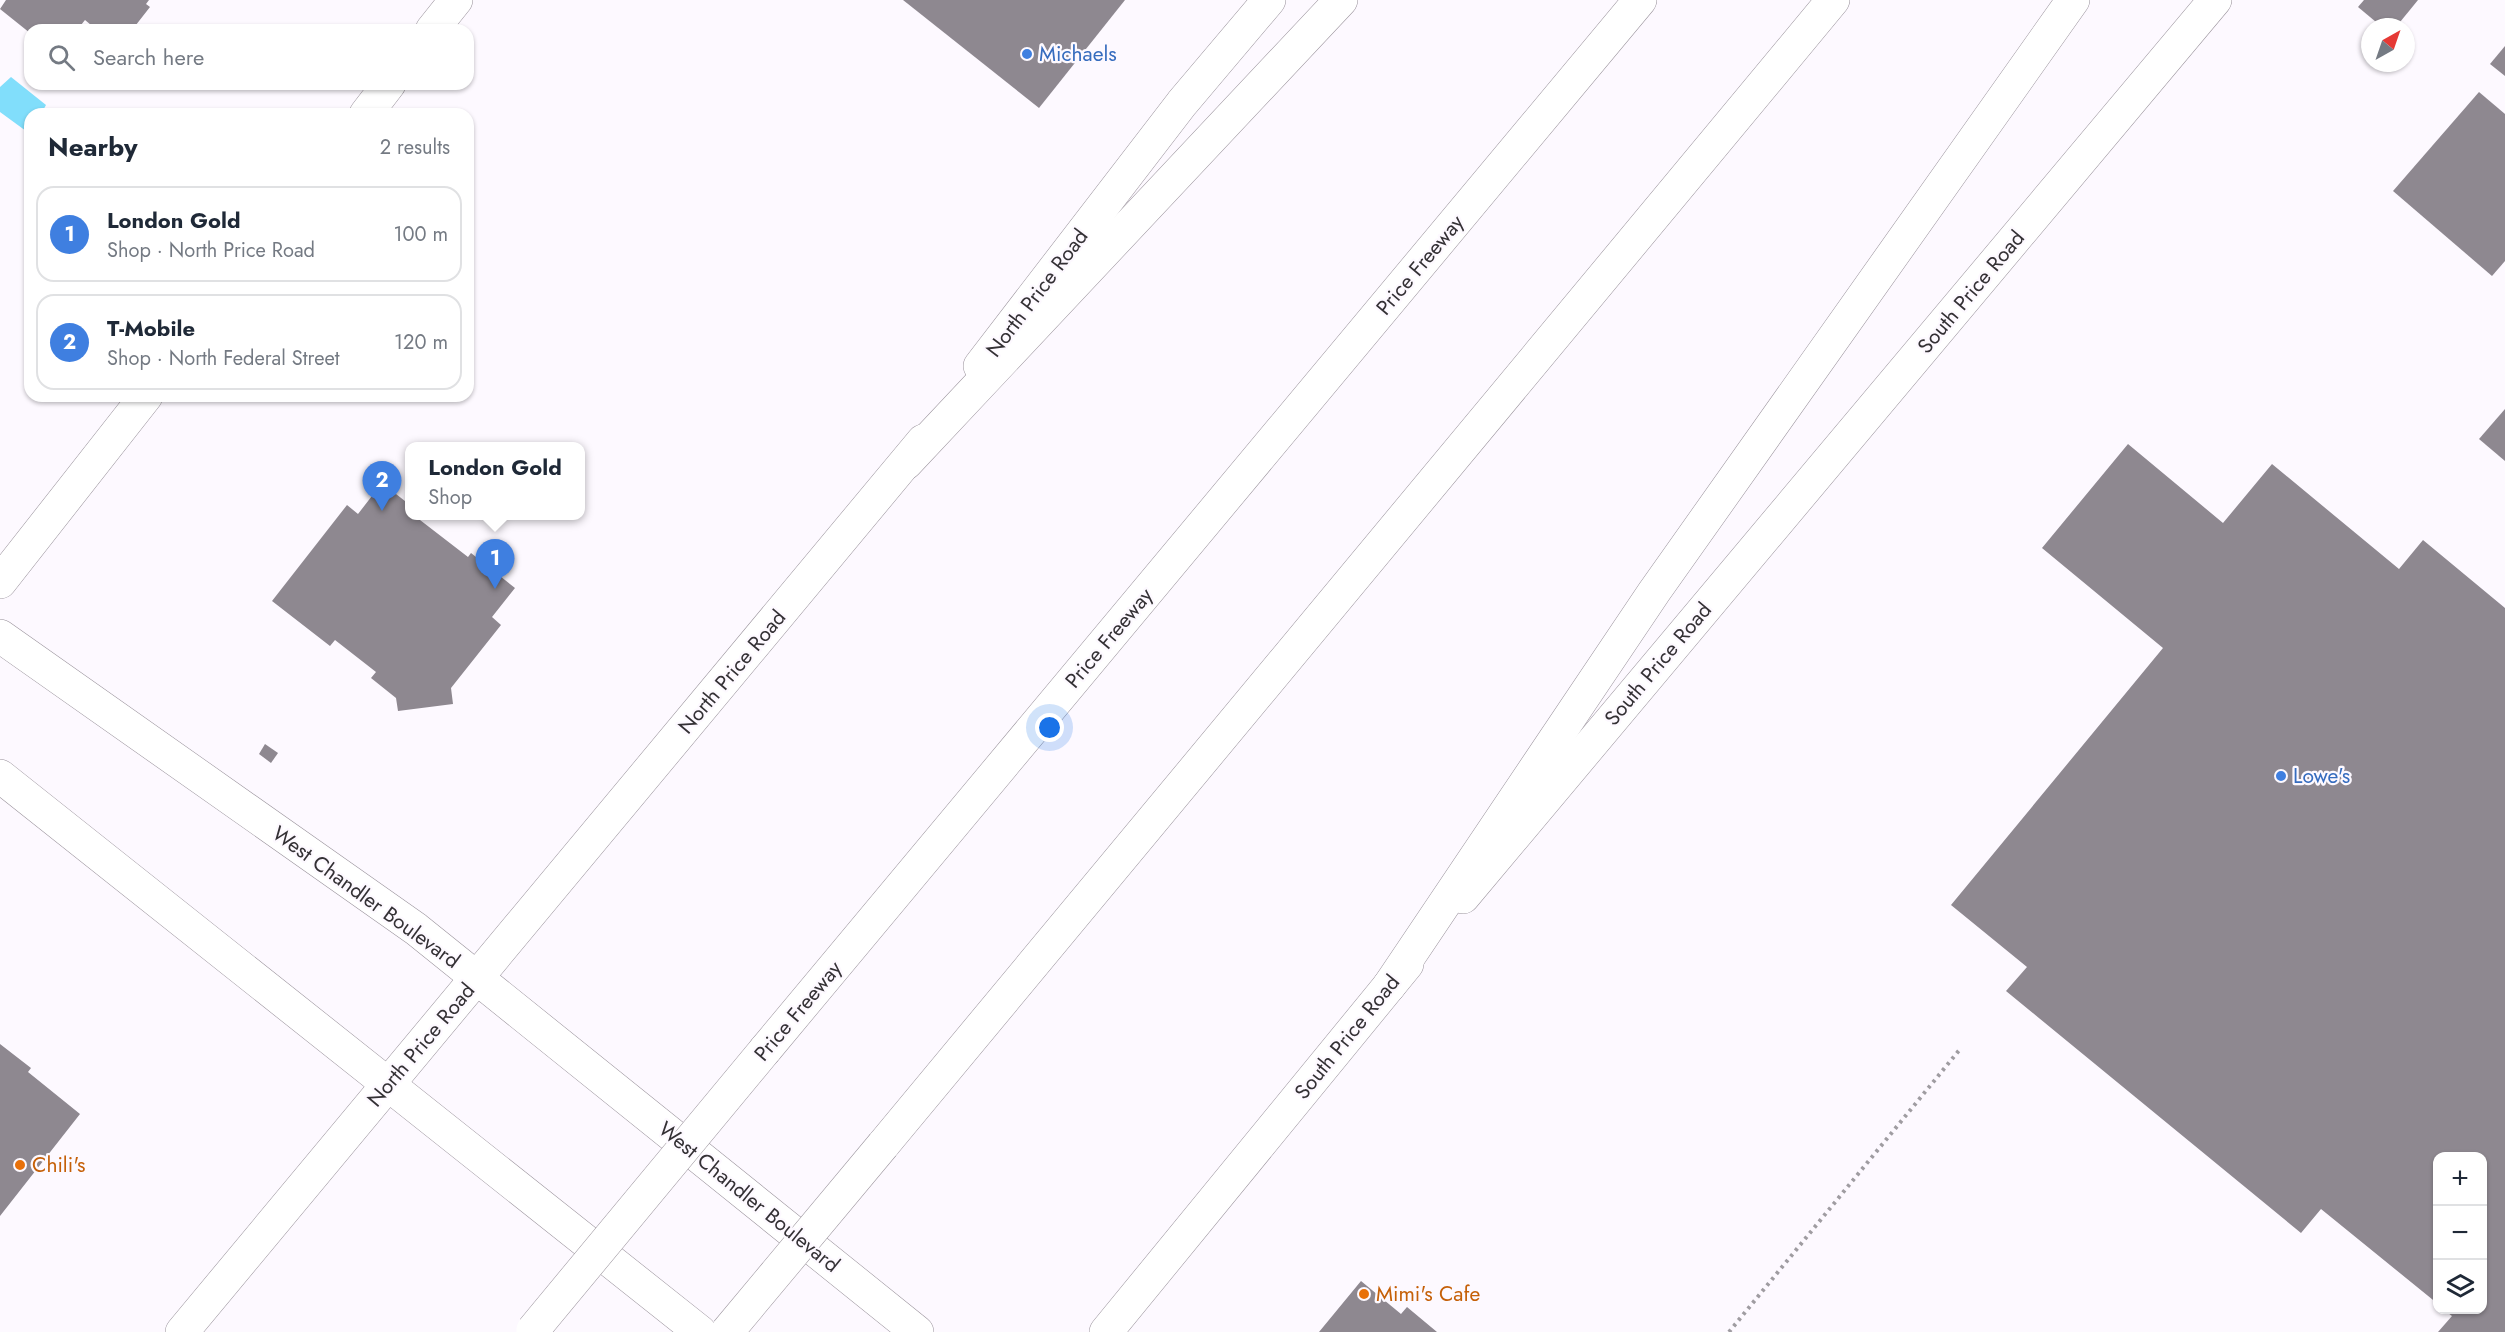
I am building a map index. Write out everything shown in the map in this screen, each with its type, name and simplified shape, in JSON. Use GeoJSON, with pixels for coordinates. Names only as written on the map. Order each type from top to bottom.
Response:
{"type":"FeatureCollection","features":[{"type":"Feature","properties":{"kind":"main road"},"geometry":{"type":"LineString","coordinates":[[437,24],[456,0]]}},
{"type":"Feature","properties":{"kind":"main road","name":"North Price Road"},"geometry":{"type":"LineString","coordinates":[[182,1332],[906,464],[1182,103],[1269,0]]}},
{"type":"Feature","properties":{"kind":"main road"},"geometry":{"type":"LineString","coordinates":[[906,464],[1341,0]]}},
{"type":"Feature","properties":{"kind":"main road","name":"Price Freeway"},"geometry":{"type":"LineString","coordinates":[[533,1331],[1640,0]]}},
{"type":"Feature","properties":{"kind":"main road"},"geometry":{"type":"LineString","coordinates":[[727,1332],[1833,0]]}},
{"type":"Feature","properties":{"kind":"main road"},"geometry":{"type":"LineString","coordinates":[[1389,986],[1654,592],[2073,0]]}},
{"type":"Feature","properties":{"kind":"main road","name":"South Price Road"},"geometry":{"type":"LineString","coordinates":[[1106,1332],[1389,986],[2215,0]]}},
{"type":"Feature","properties":{"kind":"main road"},"geometry":{"type":"LineString","coordinates":[[371,108],[384,90]]}},
{"type":"Feature","properties":{"kind":"main road"},"geometry":{"type":"LineString","coordinates":[[0,582],[141,402]]}},
{"type":"Feature","properties":{"kind":"main road","name":"West Chandler Boulevard"},"geometry":{"type":"LineString","coordinates":[[0,636],[416,929],[917,1332]]}},
{"type":"Feature","properties":{"kind":"main road"},"geometry":{"type":"LineString","coordinates":[[0,776],[700,1332]]}},
{"type":"Feature","properties":{"kind":"path"},"geometry":{"type":"LineString","coordinates":[[1729,1332],[1961,1048]]}},
{"type":"Feature","properties":{"kind":"water"},"geometry":{"type":"Polygon","coordinates":[[[11,77],[24,87],[24,90],[27,90],[46,105],[44,108],[24,108],[24,130],[0,112],[0,87],[11,77]]]}},
{"type":"Feature","properties":{"kind":"building"},"geometry":{"type":"Polygon","coordinates":[[[6,0],[149,0],[146,4],[150,7],[137,24],[90,24],[85,20],[82,24],[24,24],[24,28],[0,9],[6,0]]]}},
{"type":"Feature","properties":{"kind":"building","name":"Michaels"},"geometry":{"type":"Polygon","coordinates":[[[903,0],[1125,0],[1039,108],[903,0]]]}},
{"type":"Feature","properties":{"kind":"building"},"geometry":{"type":"Polygon","coordinates":[[[2364,0],[2418,0],[2403,18],[2371,18],[2358,7],[2364,0]]]}},
{"type":"Feature","properties":{"kind":"building"},"geometry":{"type":"Polygon","coordinates":[[[2505,46],[2505,76],[2490,64],[2505,46]]]}},
{"type":"Feature","properties":{"kind":"building"},"geometry":{"type":"Polygon","coordinates":[[[2479,92],[2505,114],[2505,261],[2492,276],[2393,191],[2479,92]]]}},
{"type":"Feature","properties":{"kind":"building"},"geometry":{"type":"Polygon","coordinates":[[[2505,409],[2505,461],[2479,439],[2505,409]]]}},
{"type":"Feature","properties":{"kind":"building","name":"Lowe's"},"geometry":{"type":"Polygon","coordinates":[[[2128,444],[2223,523],[2272,464],[2399,569],[2423,540],[2505,608],[2505,1332],[2438,1332],[2452,1316],[2449,1314],[2487,1314],[2487,1152],[2433,1152],[2433,1300],[2321,1209],[2301,1233],[2006,991],[2027,967],[1951,905],[2163,648],[2042,548],[2128,444]]]}},
{"type":"Feature","properties":{"kind":"building"},"geometry":{"type":"Polygon","coordinates":[[[382,483],[405,501],[405,520],[420,520],[468,557],[471,553],[515,588],[492,617],[501,625],[451,688],[453,704],[398,711],[396,698],[371,678],[376,672],[335,640],[330,646],[272,601],[347,505],[358,514],[382,483]]]}},
{"type":"Feature","properties":{"kind":"building"},"geometry":{"type":"Polygon","coordinates":[[[265,744],[278,753],[271,763],[259,754],[265,744]]]}},
{"type":"Feature","properties":{"kind":"building","name":"Chili's"},"geometry":{"type":"Polygon","coordinates":[[[0,1044],[31,1068],[28,1072],[80,1114],[0,1216],[0,1044]]]}},
{"type":"Feature","properties":{"kind":"building","name":"Mimi's Cafe"},"geometry":{"type":"Polygon","coordinates":[[[1361,1281],[1401,1314],[1407,1307],[1437,1332],[1319,1332],[1361,1281]]]}},
{"type":"Feature","properties":{"kind":"place","name":"Michaels"},"geometry":{"type":"Point","coordinates":[1027,54]}},
{"type":"Feature","properties":{"kind":"place","name":"T-Mobile"},"geometry":{"type":"Point","coordinates":[382,511]}},
{"type":"Feature","properties":{"kind":"place","name":"London Gold"},"geometry":{"type":"Point","coordinates":[495,589]}},
{"type":"Feature","properties":{"kind":"place","name":"Lowe's"},"geometry":{"type":"Point","coordinates":[2281,776]}},
{"type":"Feature","properties":{"kind":"place","name":"Chili's"},"geometry":{"type":"Point","coordinates":[20,1165]}},
{"type":"Feature","properties":{"kind":"place","name":"Mimi's Cafe"},"geometry":{"type":"Point","coordinates":[1364,1294]}}]}
